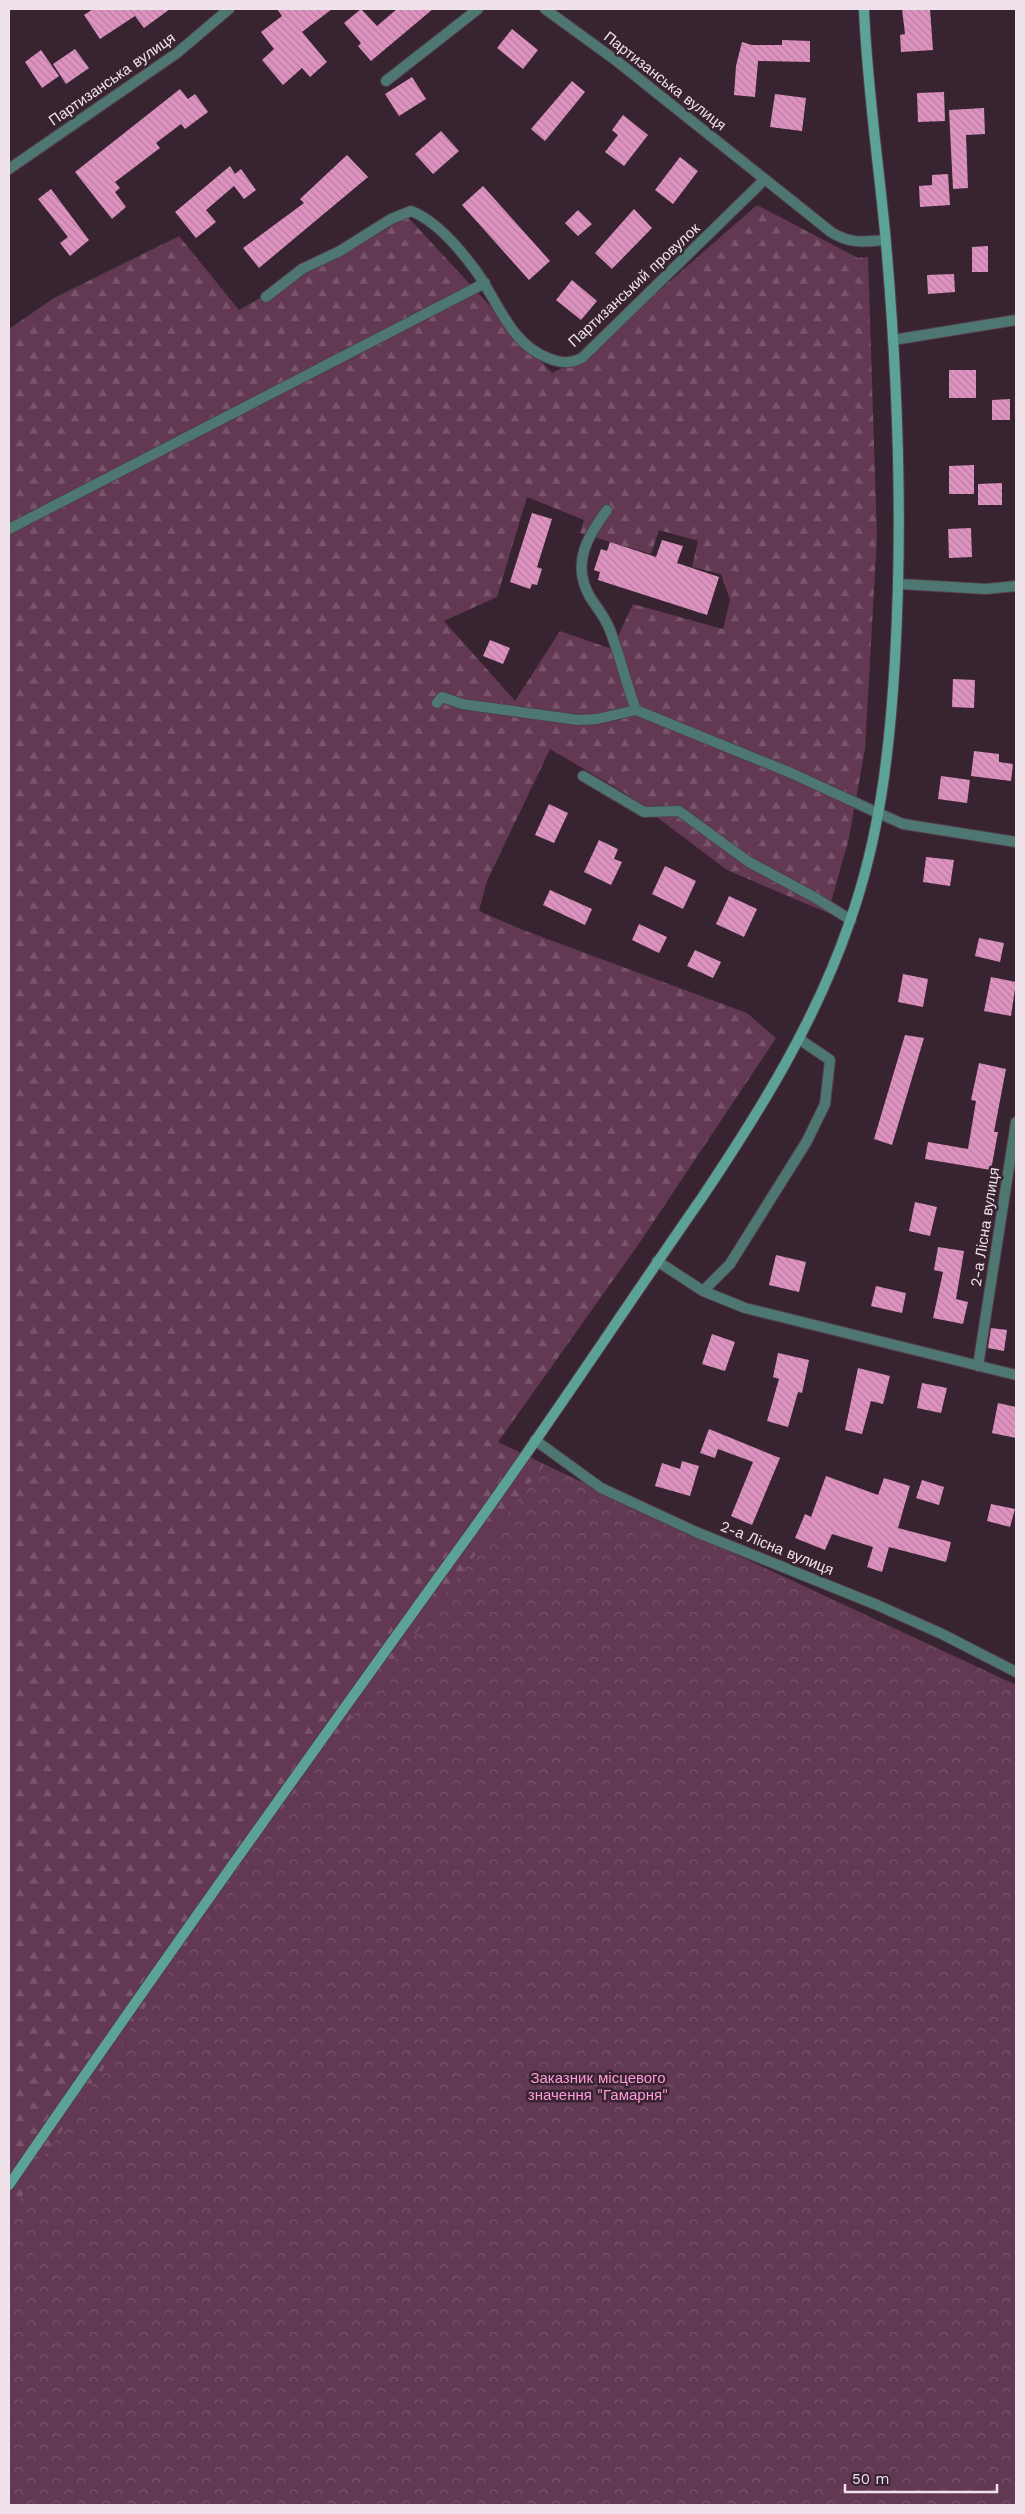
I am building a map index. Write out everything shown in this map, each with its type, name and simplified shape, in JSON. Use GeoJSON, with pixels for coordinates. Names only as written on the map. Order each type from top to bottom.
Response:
{"type":"FeatureCollection","features":[{"type":"Feature","properties":{"kind":"street","name":"Партизанська вулиця"},"geometry":{"type":"LineString","coordinates":[[9,169],[177,53],[229,9]]}},
{"type":"Feature","properties":{"kind":"street"},"geometry":{"type":"LineString","coordinates":[[386,81],[478,9]]}},
{"type":"Feature","properties":{"kind":"street","name":"Партизанська вулиця"},"geometry":{"type":"LineString","coordinates":[[545,9],[633,74],[764,180],[840,238],[856,243],[885,240]]}},
{"type":"Feature","properties":{"kind":"street"},"geometry":{"type":"LineString","coordinates":[[9,2185],[139,1994],[389,1643],[454,1556],[737,1144],[799,1039],[836,959],[851,920],[878,813],[890,737],[900,584],[899,452],[893,340],[864,9]]}},
{"type":"Feature","properties":{"kind":"street","name":"Партизанський провулок"},"geometry":{"type":"LineString","coordinates":[[266,297],[302,269],[340,251],[391,219],[412,211],[422,216],[444,234],[469,260],[512,329],[526,346],[555,361],[577,360],[634,309],[764,180]]}},
{"type":"Feature","properties":{"kind":"street"},"geometry":{"type":"LineString","coordinates":[[9,529],[485,283]]}},
{"type":"Feature","properties":{"kind":"street"},"geometry":{"type":"LineString","coordinates":[[893,340],[1016,320]]}},
{"type":"Feature","properties":{"kind":"street"},"geometry":{"type":"LineString","coordinates":[[607,510],[582,553],[582,575],[589,595],[609,627],[636,710]]}},
{"type":"Feature","properties":{"kind":"street"},"geometry":{"type":"LineString","coordinates":[[900,584],[986,589],[1016,586]]}},
{"type":"Feature","properties":{"kind":"street"},"geometry":{"type":"LineString","coordinates":[[437,704],[442,696],[462,704],[578,720],[636,710],[791,773],[892,821],[910,826],[1016,842]]}},
{"type":"Feature","properties":{"kind":"street"},"geometry":{"type":"LineString","coordinates":[[583,776],[644,812],[679,811],[748,862],[814,897],[851,920]]}},
{"type":"Feature","properties":{"kind":"street"},"geometry":{"type":"LineString","coordinates":[[703,1291],[730,1264],[807,1141],[825,1104],[830,1060],[799,1039]]}},
{"type":"Feature","properties":{"kind":"street","name":"2-а Лісна вулиця"},"geometry":{"type":"LineString","coordinates":[[978,1366],[1016,1122]]}},
{"type":"Feature","properties":{"kind":"street"},"geometry":{"type":"LineString","coordinates":[[657,1261],[703,1291],[745,1308],[1016,1375]]}},
{"type":"Feature","properties":{"kind":"street","name":"2-а Лісна вулиця"},"geometry":{"type":"LineString","coordinates":[[535,1440],[601,1488],[696,1532],[886,1609],[1016,1672]]}},
{"type":"Feature","properties":{"kind":"green space"},"geometry":{"type":"Polygon","coordinates":[[[757,205],[858,258],[868,257],[877,537],[865,749],[849,838],[828,913],[727,870],[625,793],[550,749],[487,881],[479,911],[523,930],[747,1013],[776,1038],[638,1245],[498,1442],[783,1578],[1016,1685],[1016,2505],[9,2505],[9,329],[54,298],[179,236],[239,310],[405,214],[552,373],[582,358],[757,205]],[[527,497],[497,597],[444,621],[515,701],[560,631],[612,649],[633,604],[723,629],[730,600],[721,574],[692,567],[698,541],[659,530],[651,554],[580,533],[584,520],[527,497]]]}},
{"type":"Feature","properties":{"kind":"green space","name":"Заказник місцевого значення \"Гамарня\""},"geometry":{"type":"Polygon","coordinates":[[[544,1465],[1016,1685],[1016,2505],[9,2505],[9,2219],[42,2160],[253,1847],[544,1465]]]}},
{"type":"Feature","properties":{"kind":"building"},"geometry":{"type":"Polygon","coordinates":[[[93,9],[170,9],[144,28],[135,16],[100,39],[84,15],[93,9]]]}},
{"type":"Feature","properties":{"kind":"building"},"geometry":{"type":"Polygon","coordinates":[[[277,9],[332,9],[302,32],[327,62],[310,77],[302,68],[283,85],[262,60],[274,49],[261,32],[282,16],[277,9]]]}},
{"type":"Feature","properties":{"kind":"building"},"geometry":{"type":"Polygon","coordinates":[[[361,9],[377,26],[397,9],[433,9],[371,61],[358,46],[361,43],[344,23],[361,9]]]}},
{"type":"Feature","properties":{"kind":"building"},"geometry":{"type":"Polygon","coordinates":[[[902,9],[930,9],[933,50],[901,52],[900,35],[905,34],[902,9]]]}},
{"type":"Feature","properties":{"kind":"building"},"geometry":{"type":"Polygon","coordinates":[[[512,29],[538,50],[523,69],[497,48],[512,29]]]}},
{"type":"Feature","properties":{"kind":"building"},"geometry":{"type":"Polygon","coordinates":[[[782,40],[810,41],[810,62],[758,61],[755,97],[734,95],[736,66],[742,42],[752,45],[782,45],[782,40]]]}},
{"type":"Feature","properties":{"kind":"building"},"geometry":{"type":"Polygon","coordinates":[[[75,49],[89,68],[66,84],[53,64],[75,49]]]}},
{"type":"Feature","properties":{"kind":"building"},"geometry":{"type":"Polygon","coordinates":[[[41,50],[59,76],[42,88],[25,62],[41,50]]]}},
{"type":"Feature","properties":{"kind":"building"},"geometry":{"type":"Polygon","coordinates":[[[412,77],[426,99],[399,116],[385,94],[412,77]]]}},
{"type":"Feature","properties":{"kind":"building"},"geometry":{"type":"Polygon","coordinates":[[[572,81],[585,92],[545,141],[531,129],[572,81]]]}},
{"type":"Feature","properties":{"kind":"building"},"geometry":{"type":"Polygon","coordinates":[[[180,89],[188,99],[195,94],[208,112],[185,129],[181,124],[156,143],[160,148],[115,182],[120,188],[115,192],[126,207],[112,219],[75,172],[180,89]]]}},
{"type":"Feature","properties":{"kind":"building"},"geometry":{"type":"Polygon","coordinates":[[[944,92],[945,121],[918,122],[917,93],[944,92]]]}},
{"type":"Feature","properties":{"kind":"building"},"geometry":{"type":"Polygon","coordinates":[[[775,94],[806,98],[802,131],[770,127],[775,94]]]}},
{"type":"Feature","properties":{"kind":"building"},"geometry":{"type":"Polygon","coordinates":[[[984,108],[985,134],[966,135],[968,188],[953,189],[949,110],[984,108]]]}},
{"type":"Feature","properties":{"kind":"building"},"geometry":{"type":"Polygon","coordinates":[[[623,115],[648,135],[624,166],[605,152],[618,135],[612,130],[623,115]]]}},
{"type":"Feature","properties":{"kind":"building"},"geometry":{"type":"Polygon","coordinates":[[[441,131],[459,151],[433,174],[415,154],[441,131]]]}},
{"type":"Feature","properties":{"kind":"building"},"geometry":{"type":"Polygon","coordinates":[[[347,155],[368,177],[259,268],[243,248],[304,203],[300,199],[347,155]]]}},
{"type":"Feature","properties":{"kind":"building"},"geometry":{"type":"Polygon","coordinates":[[[680,157],[698,171],[673,204],[655,190],[680,157]]]}},
{"type":"Feature","properties":{"kind":"building"},"geometry":{"type":"Polygon","coordinates":[[[230,166],[235,174],[241,169],[256,190],[244,199],[234,186],[206,210],[216,222],[196,238],[175,212],[230,166]]]}},
{"type":"Feature","properties":{"kind":"building"},"geometry":{"type":"Polygon","coordinates":[[[948,174],[950,205],[920,207],[919,186],[932,185],[932,175],[948,174]]]}},
{"type":"Feature","properties":{"kind":"building"},"geometry":{"type":"Polygon","coordinates":[[[483,186],[550,261],[529,280],[462,205],[483,186]]]}},
{"type":"Feature","properties":{"kind":"building"},"geometry":{"type":"Polygon","coordinates":[[[51,189],[89,240],[70,256],[60,243],[68,237],[38,199],[51,189]]]}},
{"type":"Feature","properties":{"kind":"building"},"geometry":{"type":"Polygon","coordinates":[[[634,209],[652,228],[612,269],[595,253],[634,209]]]}},
{"type":"Feature","properties":{"kind":"building"},"geometry":{"type":"Polygon","coordinates":[[[578,210],[592,224],[578,236],[565,223],[578,210]]]}},
{"type":"Feature","properties":{"kind":"building"},"geometry":{"type":"Polygon","coordinates":[[[988,246],[988,272],[972,272],[972,247],[988,246]]]}},
{"type":"Feature","properties":{"kind":"building"},"geometry":{"type":"Polygon","coordinates":[[[954,274],[955,292],[928,294],[927,275],[954,274]]]}},
{"type":"Feature","properties":{"kind":"building"},"geometry":{"type":"Polygon","coordinates":[[[572,280],[597,301],[581,320],[556,300],[572,280]]]}},
{"type":"Feature","properties":{"kind":"building"},"geometry":{"type":"Polygon","coordinates":[[[949,370],[976,370],[976,398],[949,398],[949,370]]]}},
{"type":"Feature","properties":{"kind":"building"},"geometry":{"type":"Polygon","coordinates":[[[1010,399],[1010,420],[992,420],[992,400],[1010,399]]]}},
{"type":"Feature","properties":{"kind":"building"},"geometry":{"type":"Polygon","coordinates":[[[974,465],[974,494],[949,494],[949,466],[974,465]]]}},
{"type":"Feature","properties":{"kind":"building"},"geometry":{"type":"Polygon","coordinates":[[[1002,483],[1002,505],[978,505],[978,484],[1002,483]]]}},
{"type":"Feature","properties":{"kind":"building"},"geometry":{"type":"Polygon","coordinates":[[[532,513],[552,519],[537,567],[542,569],[537,585],[532,584],[530,589],[510,582],[532,513]]]}},
{"type":"Feature","properties":{"kind":"building"},"geometry":{"type":"Polygon","coordinates":[[[971,528],[972,557],[949,558],[948,529],[971,528]]]}},
{"type":"Feature","properties":{"kind":"building"},"geometry":{"type":"Polygon","coordinates":[[[662,540],[683,546],[677,563],[719,577],[707,615],[598,580],[600,572],[594,570],[601,549],[607,551],[610,542],[656,557],[662,540]]]}},
{"type":"Feature","properties":{"kind":"building"},"geometry":{"type":"Polygon","coordinates":[[[490,640],[510,648],[503,664],[483,656],[490,640]]]}},
{"type":"Feature","properties":{"kind":"building"},"geometry":{"type":"Polygon","coordinates":[[[953,679],[975,680],[974,708],[952,707],[953,679]]]}},
{"type":"Feature","properties":{"kind":"building"},"geometry":{"type":"Polygon","coordinates":[[[974,751],[999,754],[999,762],[1013,764],[1011,781],[971,776],[974,751]]]}},
{"type":"Feature","properties":{"kind":"building"},"geometry":{"type":"Polygon","coordinates":[[[941,776],[970,780],[967,803],[938,799],[941,776]]]}},
{"type":"Feature","properties":{"kind":"building"},"geometry":{"type":"Polygon","coordinates":[[[549,804],[568,813],[554,843],[535,835],[549,804]]]}},
{"type":"Feature","properties":{"kind":"building"},"geometry":{"type":"Polygon","coordinates":[[[599,840],[618,849],[614,859],[622,862],[611,885],[584,872],[599,840]]]}},
{"type":"Feature","properties":{"kind":"building"},"geometry":{"type":"Polygon","coordinates":[[[926,857],[954,860],[950,886],[923,882],[926,857]]]}},
{"type":"Feature","properties":{"kind":"building"},"geometry":{"type":"Polygon","coordinates":[[[665,866],[696,881],[683,909],[652,894],[665,866]]]}},
{"type":"Feature","properties":{"kind":"building"},"geometry":{"type":"Polygon","coordinates":[[[550,890],[592,909],[585,925],[543,905],[550,890]]]}},
{"type":"Feature","properties":{"kind":"building"},"geometry":{"type":"Polygon","coordinates":[[[729,896],[757,909],[744,937],[716,924],[729,896]]]}},
{"type":"Feature","properties":{"kind":"building"},"geometry":{"type":"Polygon","coordinates":[[[639,924],[667,937],[659,953],[632,940],[639,924]]]}},
{"type":"Feature","properties":{"kind":"building"},"geometry":{"type":"Polygon","coordinates":[[[979,938],[1004,943],[1000,962],[975,956],[979,938]]]}},
{"type":"Feature","properties":{"kind":"building"},"geometry":{"type":"Polygon","coordinates":[[[695,950],[721,962],[713,978],[687,966],[695,950]]]}},
{"type":"Feature","properties":{"kind":"building"},"geometry":{"type":"Polygon","coordinates":[[[903,974],[928,979],[923,1007],[898,1002],[903,974]]]}},
{"type":"Feature","properties":{"kind":"building"},"geometry":{"type":"Polygon","coordinates":[[[991,977],[1016,982],[1011,1016],[984,1011],[991,977]]]}},
{"type":"Feature","properties":{"kind":"building"},"geometry":{"type":"Polygon","coordinates":[[[905,1035],[924,1038],[892,1145],[874,1139],[905,1035]]]}},
{"type":"Feature","properties":{"kind":"building"},"geometry":{"type":"Polygon","coordinates":[[[979,1063],[1006,1069],[994,1132],[998,1132],[991,1170],[925,1159],[928,1142],[968,1149],[976,1101],[971,1100],[979,1063]]]}},
{"type":"Feature","properties":{"kind":"building"},"geometry":{"type":"Polygon","coordinates":[[[915,1202],[937,1207],[930,1236],[909,1231],[915,1202]]]}},
{"type":"Feature","properties":{"kind":"building"},"geometry":{"type":"Polygon","coordinates":[[[938,1247],[964,1251],[956,1299],[968,1302],[963,1324],[933,1318],[943,1272],[934,1270],[938,1247]]]}},
{"type":"Feature","properties":{"kind":"building"},"geometry":{"type":"Polygon","coordinates":[[[776,1255],[806,1262],[799,1292],[769,1285],[776,1255]]]}},
{"type":"Feature","properties":{"kind":"building"},"geometry":{"type":"Polygon","coordinates":[[[876,1286],[906,1293],[902,1313],[871,1306],[876,1286]]]}},
{"type":"Feature","properties":{"kind":"building"},"geometry":{"type":"Polygon","coordinates":[[[991,1328],[1007,1330],[1004,1351],[988,1348],[991,1328]]]}},
{"type":"Feature","properties":{"kind":"building"},"geometry":{"type":"Polygon","coordinates":[[[712,1334],[735,1342],[725,1371],[702,1364],[712,1334]]]}},
{"type":"Feature","properties":{"kind":"building"},"geometry":{"type":"Polygon","coordinates":[[[778,1353],[809,1360],[802,1393],[798,1392],[788,1427],[767,1421],[779,1379],[773,1377],[778,1353]]]}},
{"type":"Feature","properties":{"kind":"building"},"geometry":{"type":"Polygon","coordinates":[[[858,1368],[890,1376],[883,1404],[871,1401],[862,1434],[845,1430],[858,1368]]]}},
{"type":"Feature","properties":{"kind":"building"},"geometry":{"type":"Polygon","coordinates":[[[922,1383],[947,1388],[941,1413],[917,1408],[922,1383]]]}},
{"type":"Feature","properties":{"kind":"building"},"geometry":{"type":"Polygon","coordinates":[[[998,1403],[1016,1407],[1016,1438],[992,1433],[998,1403]]]}},
{"type":"Feature","properties":{"kind":"building"},"geometry":{"type":"Polygon","coordinates":[[[709,1429],[780,1458],[752,1525],[731,1516],[753,1462],[718,1449],[715,1458],[700,1453],[709,1429]]]}},
{"type":"Feature","properties":{"kind":"building"},"geometry":{"type":"Polygon","coordinates":[[[682,1461],[699,1466],[690,1496],[655,1486],[662,1463],[680,1469],[682,1461]]]}},
{"type":"Feature","properties":{"kind":"building"},"geometry":{"type":"Polygon","coordinates":[[[826,1476],[878,1495],[884,1478],[910,1486],[898,1528],[951,1542],[946,1562],[889,1547],[882,1572],[867,1567],[873,1547],[832,1534],[825,1550],[795,1538],[805,1514],[811,1517],[826,1476]]]}},
{"type":"Feature","properties":{"kind":"building"},"geometry":{"type":"Polygon","coordinates":[[[922,1480],[944,1487],[939,1505],[916,1498],[922,1480]]]}},
{"type":"Feature","properties":{"kind":"building"},"geometry":{"type":"Polygon","coordinates":[[[991,1504],[1015,1509],[1010,1527],[987,1521],[991,1504]]]}}]}
